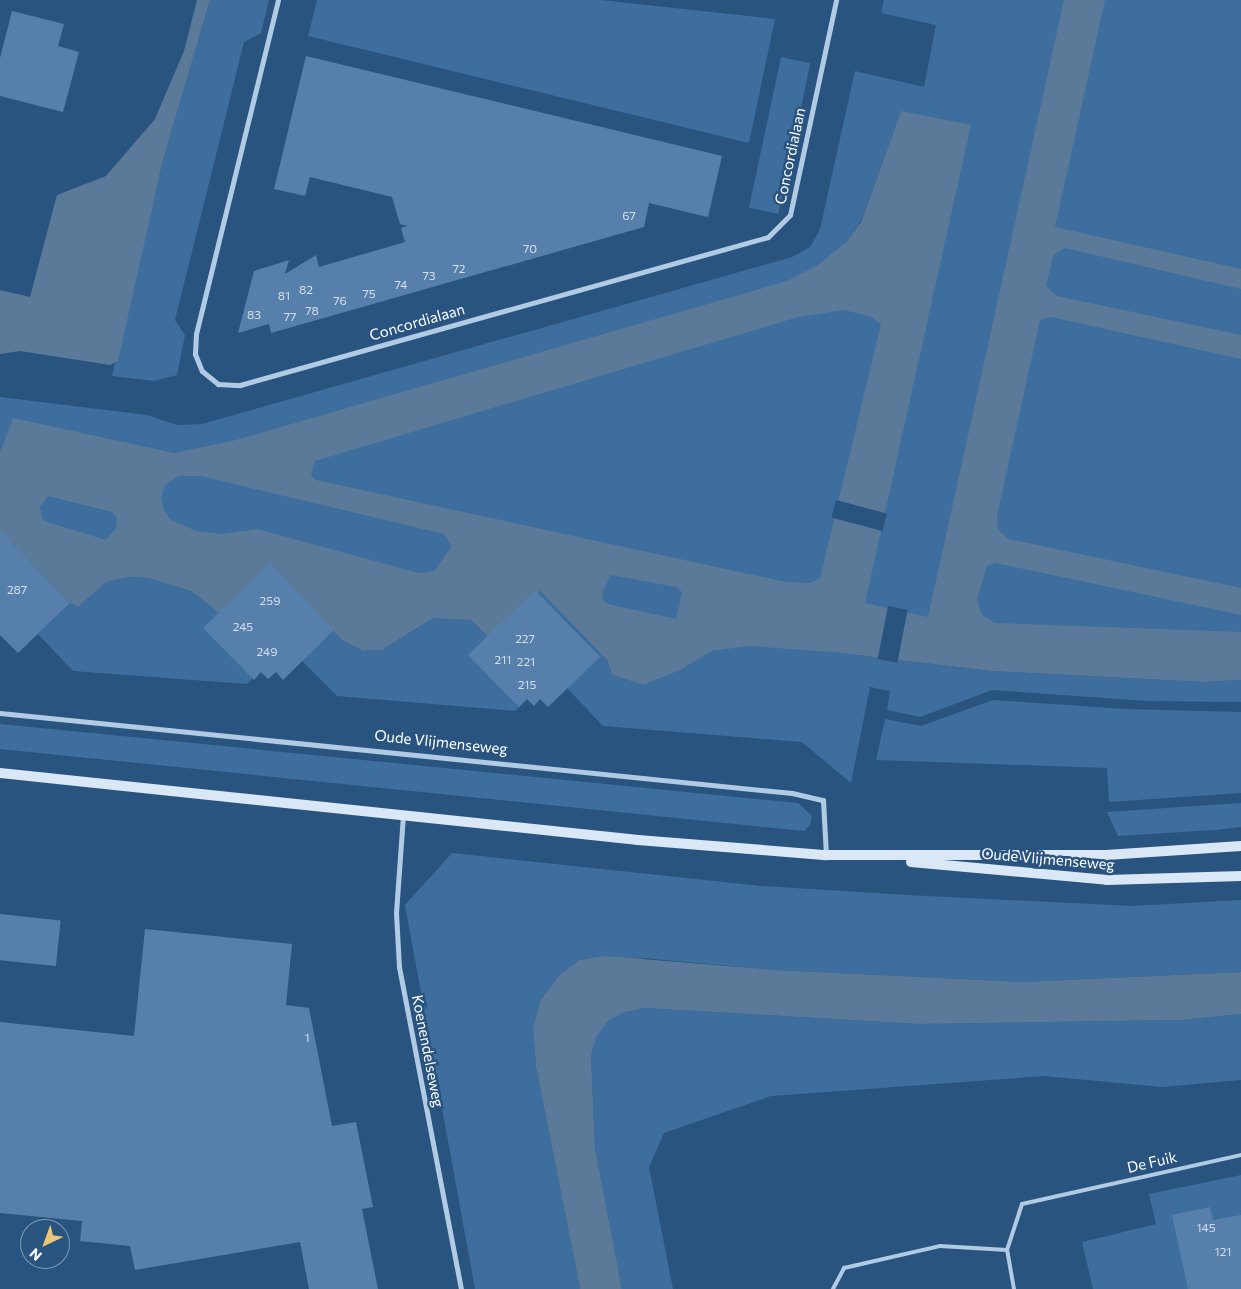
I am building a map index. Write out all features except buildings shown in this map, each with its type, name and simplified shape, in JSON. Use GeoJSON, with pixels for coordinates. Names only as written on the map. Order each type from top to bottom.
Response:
{"type":"FeatureCollection","features":[{"type":"Feature","properties":{"kind":"street","name":"Concordialaan"},"geometry":{"type":"LineString","coordinates":[[278,0],[196,334],[195,354],[202,371],[218,384],[240,385],[768,236],[790,215],[836,0]]}},
{"type":"Feature","properties":{"kind":"street","name":"Oude Vlijmenseweg"},"geometry":{"type":"LineString","coordinates":[[0,713],[792,793],[824,800],[826,855]]}},
{"type":"Feature","properties":{"kind":"street","name":"Oude Vlijmenseweg"},"geometry":{"type":"LineString","coordinates":[[0,773],[403,815],[826,855],[1106,855],[1241,846]]}},
{"type":"Feature","properties":{"kind":"street","name":"Koenendelseweg"},"geometry":{"type":"LineString","coordinates":[[403,815],[396,913],[399,967],[461,1289]]}},
{"type":"Feature","properties":{"kind":"street","name":"Oude Vlijmenseweg"},"geometry":{"type":"LineString","coordinates":[[853,856],[1107,880],[1241,876]]}},
{"type":"Feature","properties":{"kind":"lane","name":"De Fuik"},"geometry":{"type":"LineString","coordinates":[[1007,1250],[1022,1204],[1241,1155]]}},
{"type":"Feature","properties":{"kind":"lane"},"geometry":{"type":"LineString","coordinates":[[833,1289],[844,1268],[940,1246],[1007,1250],[1014,1289]]}},
{"type":"Feature","properties":{"kind":"shaded area"},"geometry":{"type":"Polygon","coordinates":[[[197,0],[210,0],[162,164],[118,361],[110,365],[20,351],[0,354],[0,290],[30,297],[57,195],[106,176],[155,119],[184,51],[197,0]]]}},
{"type":"Feature","properties":{"kind":"shaded area"},"geometry":{"type":"Polygon","coordinates":[[[210,0],[269,0],[261,33],[244,42],[175,320],[185,335],[177,375],[154,381],[112,376],[162,164],[210,0]]]}},
{"type":"Feature","properties":{"kind":"shaded area"},"geometry":{"type":"Polygon","coordinates":[[[317,0],[601,0],[775,19],[749,143],[308,36],[317,0]]]}},
{"type":"Feature","properties":{"kind":"shaded area"},"geometry":{"type":"Polygon","coordinates":[[[884,0],[1241,0],[1241,669],[832,652],[991,671],[1203,682],[1241,680],[1241,702],[1147,701],[992,690],[920,717],[887,710],[890,691],[870,687],[851,783],[802,742],[603,726],[554,674],[515,711],[337,696],[302,661],[334,630],[342,640],[363,651],[382,650],[422,625],[342,583],[155,559],[127,577],[147,578],[191,591],[219,613],[253,678],[247,684],[73,671],[38,634],[70,603],[78,607],[105,582],[10,502],[13,418],[0,452],[0,397],[147,415],[177,425],[202,424],[792,257],[810,247],[820,229],[855,71],[924,87],[936,25],[881,13],[884,0]],[[901,111],[861,221],[847,241],[818,266],[801,275],[844,263],[899,207],[901,111]],[[559,561],[454,619],[471,620],[490,639],[540,591],[607,660],[612,675],[643,685],[559,561]]]}},
{"type":"Feature","properties":{"kind":"shaded area"},"geometry":{"type":"Polygon","coordinates":[[[1064,0],[1105,0],[1055,227],[1241,269],[1241,289],[1065,248],[1053,256],[1046,286],[1057,296],[1241,335],[1241,359],[1051,317],[1040,320],[997,516],[998,530],[1009,539],[1241,588],[1241,615],[996,563],[987,566],[977,599],[981,614],[995,623],[1241,632],[1241,680],[1203,682],[991,671],[832,652],[749,646],[711,651],[680,670],[643,685],[612,675],[607,660],[540,591],[490,639],[471,620],[433,618],[382,650],[363,651],[342,640],[270,564],[219,613],[191,591],[147,578],[127,577],[106,582],[78,607],[70,603],[5,537],[0,541],[0,452],[13,418],[174,453],[236,440],[787,281],[818,265],[847,241],[861,222],[901,111],[971,125],[865,603],[928,617],[1064,0]],[[844,310],[798,317],[315,461],[311,475],[316,480],[786,582],[811,583],[820,578],[881,324],[869,316],[844,310]],[[179,476],[165,485],[161,498],[164,510],[170,519],[196,531],[223,534],[257,529],[419,573],[434,571],[452,546],[444,534],[201,476],[179,476]],[[48,496],[40,507],[42,519],[47,522],[106,540],[116,528],[117,518],[112,512],[48,496]],[[611,575],[603,591],[602,599],[608,604],[676,619],[682,592],[676,587],[611,575]]]}},
{"type":"Feature","properties":{"kind":"shaded area"},"geometry":{"type":"Polygon","coordinates":[[[781,57],[810,63],[778,214],[749,208],[781,57]]]}},
{"type":"Feature","properties":{"kind":"shaded area"},"geometry":{"type":"Polygon","coordinates":[[[993,700],[1125,709],[1241,712],[1241,793],[1109,802],[1107,768],[876,760],[885,719],[921,726],[993,700]]]}},
{"type":"Feature","properties":{"kind":"shaded area"},"geometry":{"type":"Polygon","coordinates":[[[0,724],[798,803],[812,816],[810,825],[804,831],[0,749],[0,724]]]}},
{"type":"Feature","properties":{"kind":"shaded area"},"geometry":{"type":"Polygon","coordinates":[[[1241,803],[1241,827],[1215,830],[1118,836],[1107,812],[1241,803]]]}},
{"type":"Feature","properties":{"kind":"shaded area"},"geometry":{"type":"Polygon","coordinates":[[[452,853],[761,886],[907,895],[1132,906],[1241,900],[1241,972],[1021,982],[776,970],[643,958],[559,975],[540,1001],[533,1028],[536,1067],[580,1289],[475,1289],[405,905],[452,853]]]}},
{"type":"Feature","properties":{"kind":"shaded area"},"geometry":{"type":"Polygon","coordinates":[[[605,956],[776,970],[1021,982],[1241,972],[1241,1014],[1182,1020],[919,1024],[644,1008],[623,1013],[608,1021],[596,1037],[591,1055],[595,1148],[622,1289],[580,1289],[536,1067],[533,1028],[540,1001],[559,975],[580,960],[605,956]]]}},
{"type":"Feature","properties":{"kind":"shaded area"},"geometry":{"type":"Polygon","coordinates":[[[644,1008],[919,1024],[1182,1020],[1241,1014],[1241,1080],[1162,1087],[1044,1076],[771,1096],[664,1133],[649,1167],[673,1289],[622,1289],[595,1148],[591,1055],[595,1037],[608,1021],[623,1013],[644,1008]]]}},
{"type":"Feature","properties":{"kind":"shaded area"},"geometry":{"type":"Polygon","coordinates":[[[1241,1175],[1241,1289],[1093,1289],[1082,1242],[1156,1224],[1149,1194],[1241,1175]]]}},
{"type":"Feature","properties":{"kind":"pier"},"geometry":{"type":"Polygon","coordinates":[[[836,500],[887,514],[883,531],[831,517],[836,500]]]}},
{"type":"Feature","properties":{"kind":"pier"},"geometry":{"type":"Polygon","coordinates":[[[888,606],[908,610],[897,663],[878,659],[888,606]]]}}]}
